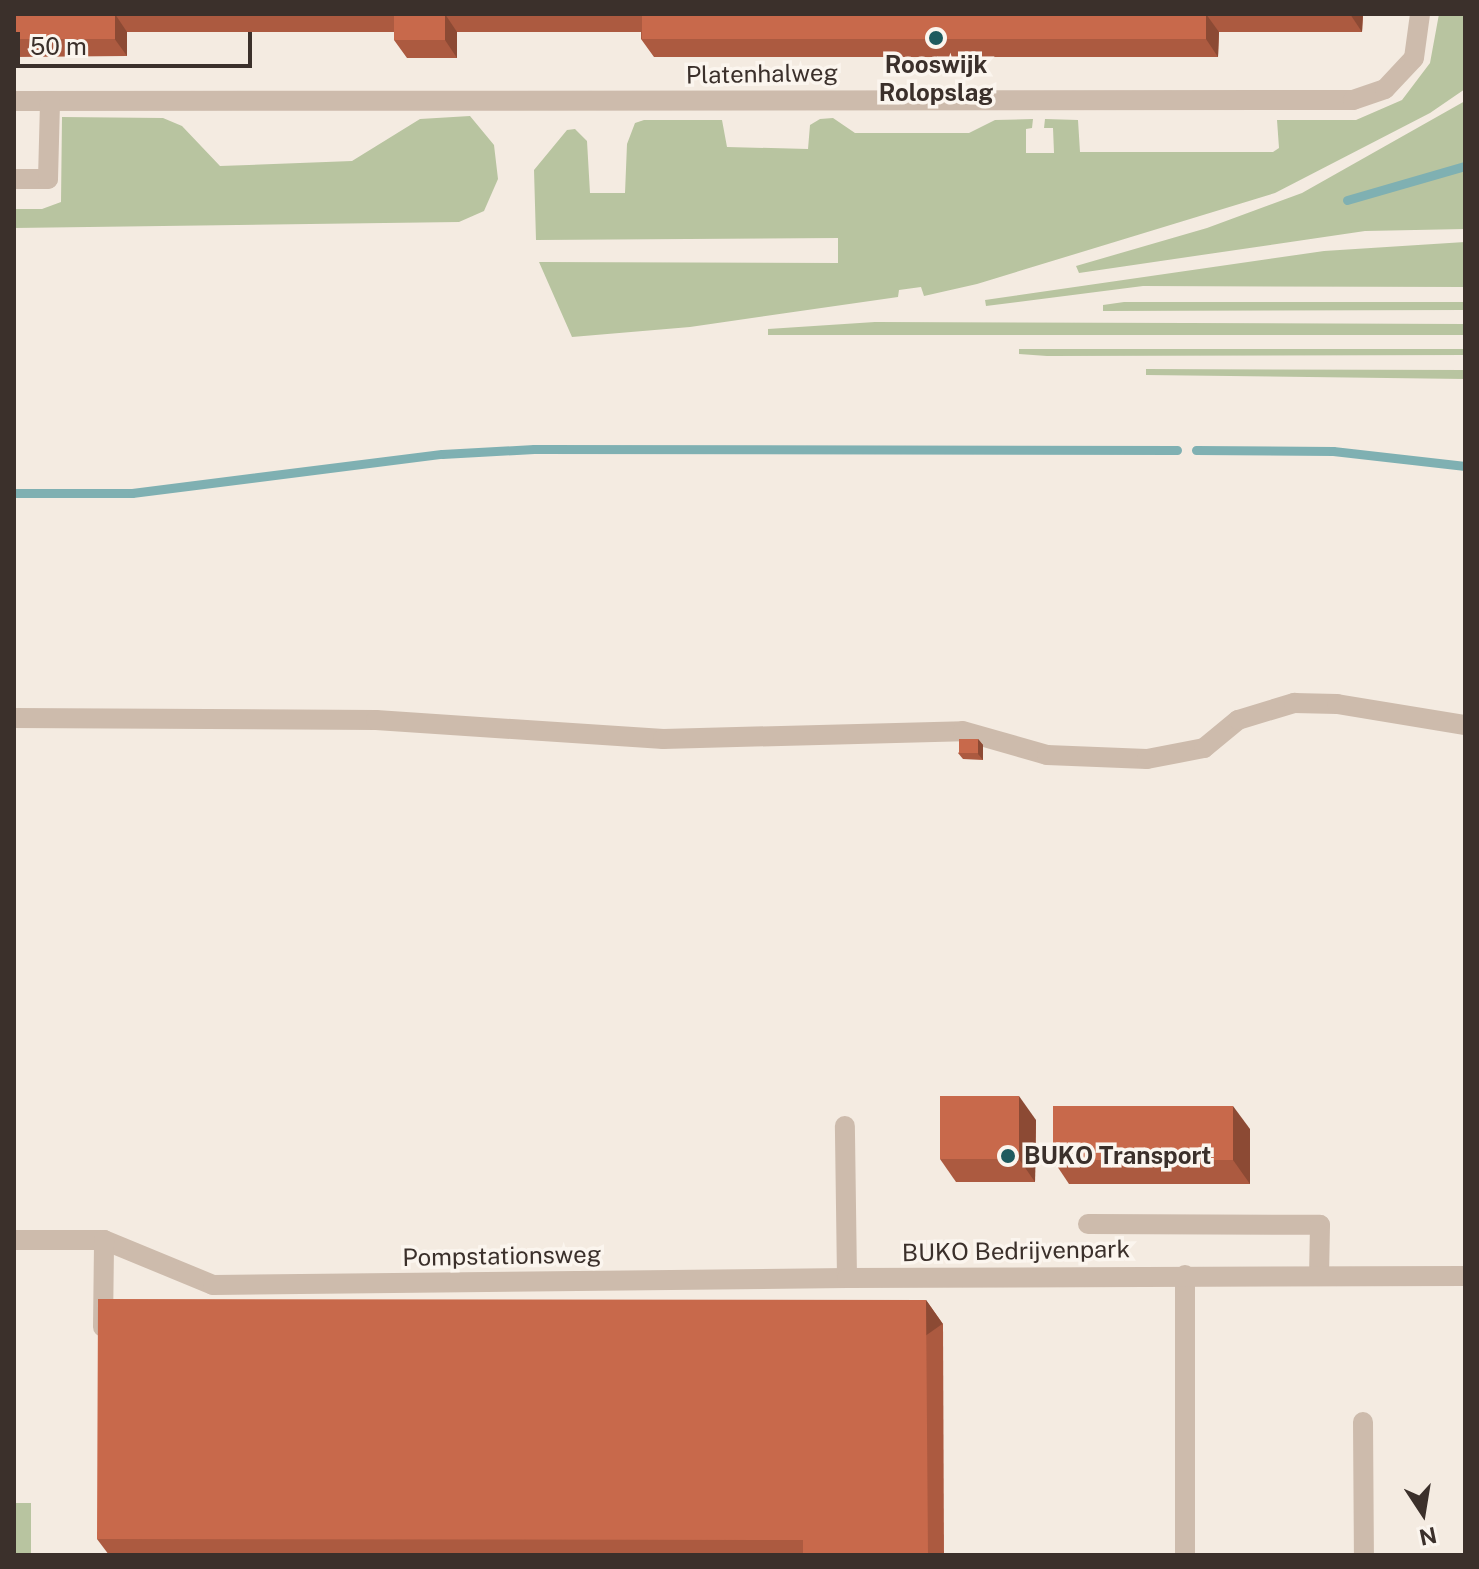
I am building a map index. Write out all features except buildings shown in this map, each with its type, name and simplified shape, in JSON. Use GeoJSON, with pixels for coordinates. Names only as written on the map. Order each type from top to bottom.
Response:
{"type":"FeatureCollection","features":[{"type":"Feature","properties":{"kind":"street","name":"Platenhalweg"},"geometry":{"type":"LineString","coordinates":[[14,101],[1353,100],[1385,89],[1414,58],[1420,14]]}},
{"type":"Feature","properties":{"kind":"street"},"geometry":{"type":"LineString","coordinates":[[14,179],[48,179],[50,101]]}},
{"type":"Feature","properties":{"kind":"street"},"geometry":{"type":"LineString","coordinates":[[14,718],[376,720],[663,739],[963,731],[1047,755],[1147,759],[1204,748],[1244,717],[1294,703],[1337,704],[1465,725]]}},
{"type":"Feature","properties":{"kind":"street"},"geometry":{"type":"LineString","coordinates":[[845,1126],[847,1278]]}},
{"type":"Feature","properties":{"kind":"street","name":"BUKO Bedrijvenpark"},"geometry":{"type":"LineString","coordinates":[[1088,1224],[1320,1225],[1319,1276]]}},
{"type":"Feature","properties":{"kind":"street","name":"Pompstationsweg"},"geometry":{"type":"LineString","coordinates":[[14,1240],[104,1240],[213,1285],[847,1278]]}},
{"type":"Feature","properties":{"kind":"street"},"geometry":{"type":"LineString","coordinates":[[103,1346],[104,1240]]}},
{"type":"Feature","properties":{"kind":"street"},"geometry":{"type":"LineString","coordinates":[[1185,1275],[1185,1555]]}},
{"type":"Feature","properties":{"kind":"street","name":"BUKO Bedrijvenpark"},"geometry":{"type":"LineString","coordinates":[[847,1278],[1465,1276]]}},
{"type":"Feature","properties":{"kind":"street"},"geometry":{"type":"LineString","coordinates":[[1363,1422],[1364,1555]]}},
{"type":"Feature","properties":{"kind":"green space"},"geometry":{"type":"Polygon","coordinates":[[[1439,14],[1465,14],[1465,89],[1430,113],[1275,193],[977,284],[924,296],[921,287],[899,290],[898,297],[690,327],[572,337],[539,262],[838,263],[838,238],[536,240],[534,170],[567,130],[575,129],[587,141],[590,193],[625,193],[627,144],[635,123],[644,120],[722,120],[727,147],[808,149],[810,125],[820,119],[833,118],[855,133],[969,133],[995,120],[1033,119],[1032,128],[1026,129],[1026,153],[1054,153],[1053,128],[1044,128],[1045,119],[1078,120],[1080,152],[1273,152],[1279,148],[1277,120],[1356,120],[1402,100],[1430,63],[1439,14]]]}},
{"type":"Feature","properties":{"kind":"green space"},"geometry":{"type":"Polygon","coordinates":[[[1465,101],[1465,229],[1365,231],[1079,273],[1076,266],[1207,228],[1302,193],[1465,101]]]}},
{"type":"Feature","properties":{"kind":"green space"},"geometry":{"type":"Polygon","coordinates":[[[470,116],[494,145],[498,179],[484,211],[459,222],[14,228],[14,209],[42,209],[61,202],[62,117],[163,118],[182,126],[220,166],[352,161],[420,119],[470,116]]]}},
{"type":"Feature","properties":{"kind":"green space"},"geometry":{"type":"Polygon","coordinates":[[[1465,242],[1465,287],[1143,286],[986,306],[985,300],[1324,251],[1465,242]]]}},
{"type":"Feature","properties":{"kind":"green space"},"geometry":{"type":"Polygon","coordinates":[[[1124,302],[1465,302],[1465,310],[1103,311],[1103,305],[1124,302]]]}},
{"type":"Feature","properties":{"kind":"green space"},"geometry":{"type":"Polygon","coordinates":[[[875,322],[1465,324],[1465,335],[768,335],[768,329],[875,322]]]}},
{"type":"Feature","properties":{"kind":"green space"},"geometry":{"type":"Polygon","coordinates":[[[1019,349],[1465,349],[1465,355],[1047,356],[1019,354],[1019,349]]]}},
{"type":"Feature","properties":{"kind":"green space"},"geometry":{"type":"Polygon","coordinates":[[[1146,369],[1465,370],[1465,379],[1146,375],[1146,369]]]}},
{"type":"Feature","properties":{"kind":"green space"},"geometry":{"type":"Polygon","coordinates":[[[14,1503],[31,1503],[31,1555],[14,1555],[14,1503]]]}},
{"type":"Feature","properties":{"kind":"waterway"},"geometry":{"type":"LineString","coordinates":[[1347,200],[1465,166]]}},
{"type":"Feature","properties":{"kind":"waterway"},"geometry":{"type":"LineString","coordinates":[[14,493],[132,493],[442,454],[534,449],[1177,450]]}},
{"type":"Feature","properties":{"kind":"waterway"},"geometry":{"type":"LineString","coordinates":[[1196,450],[1333,451],[1465,466]]}},
{"type":"Feature","properties":{"kind":"place","name":"Rooswijk Rolopslag"},"geometry":{"type":"Point","coordinates":[936,38]}},
{"type":"Feature","properties":{"kind":"place","name":"BUKO Transport"},"geometry":{"type":"Point","coordinates":[1008,1156]}}]}
